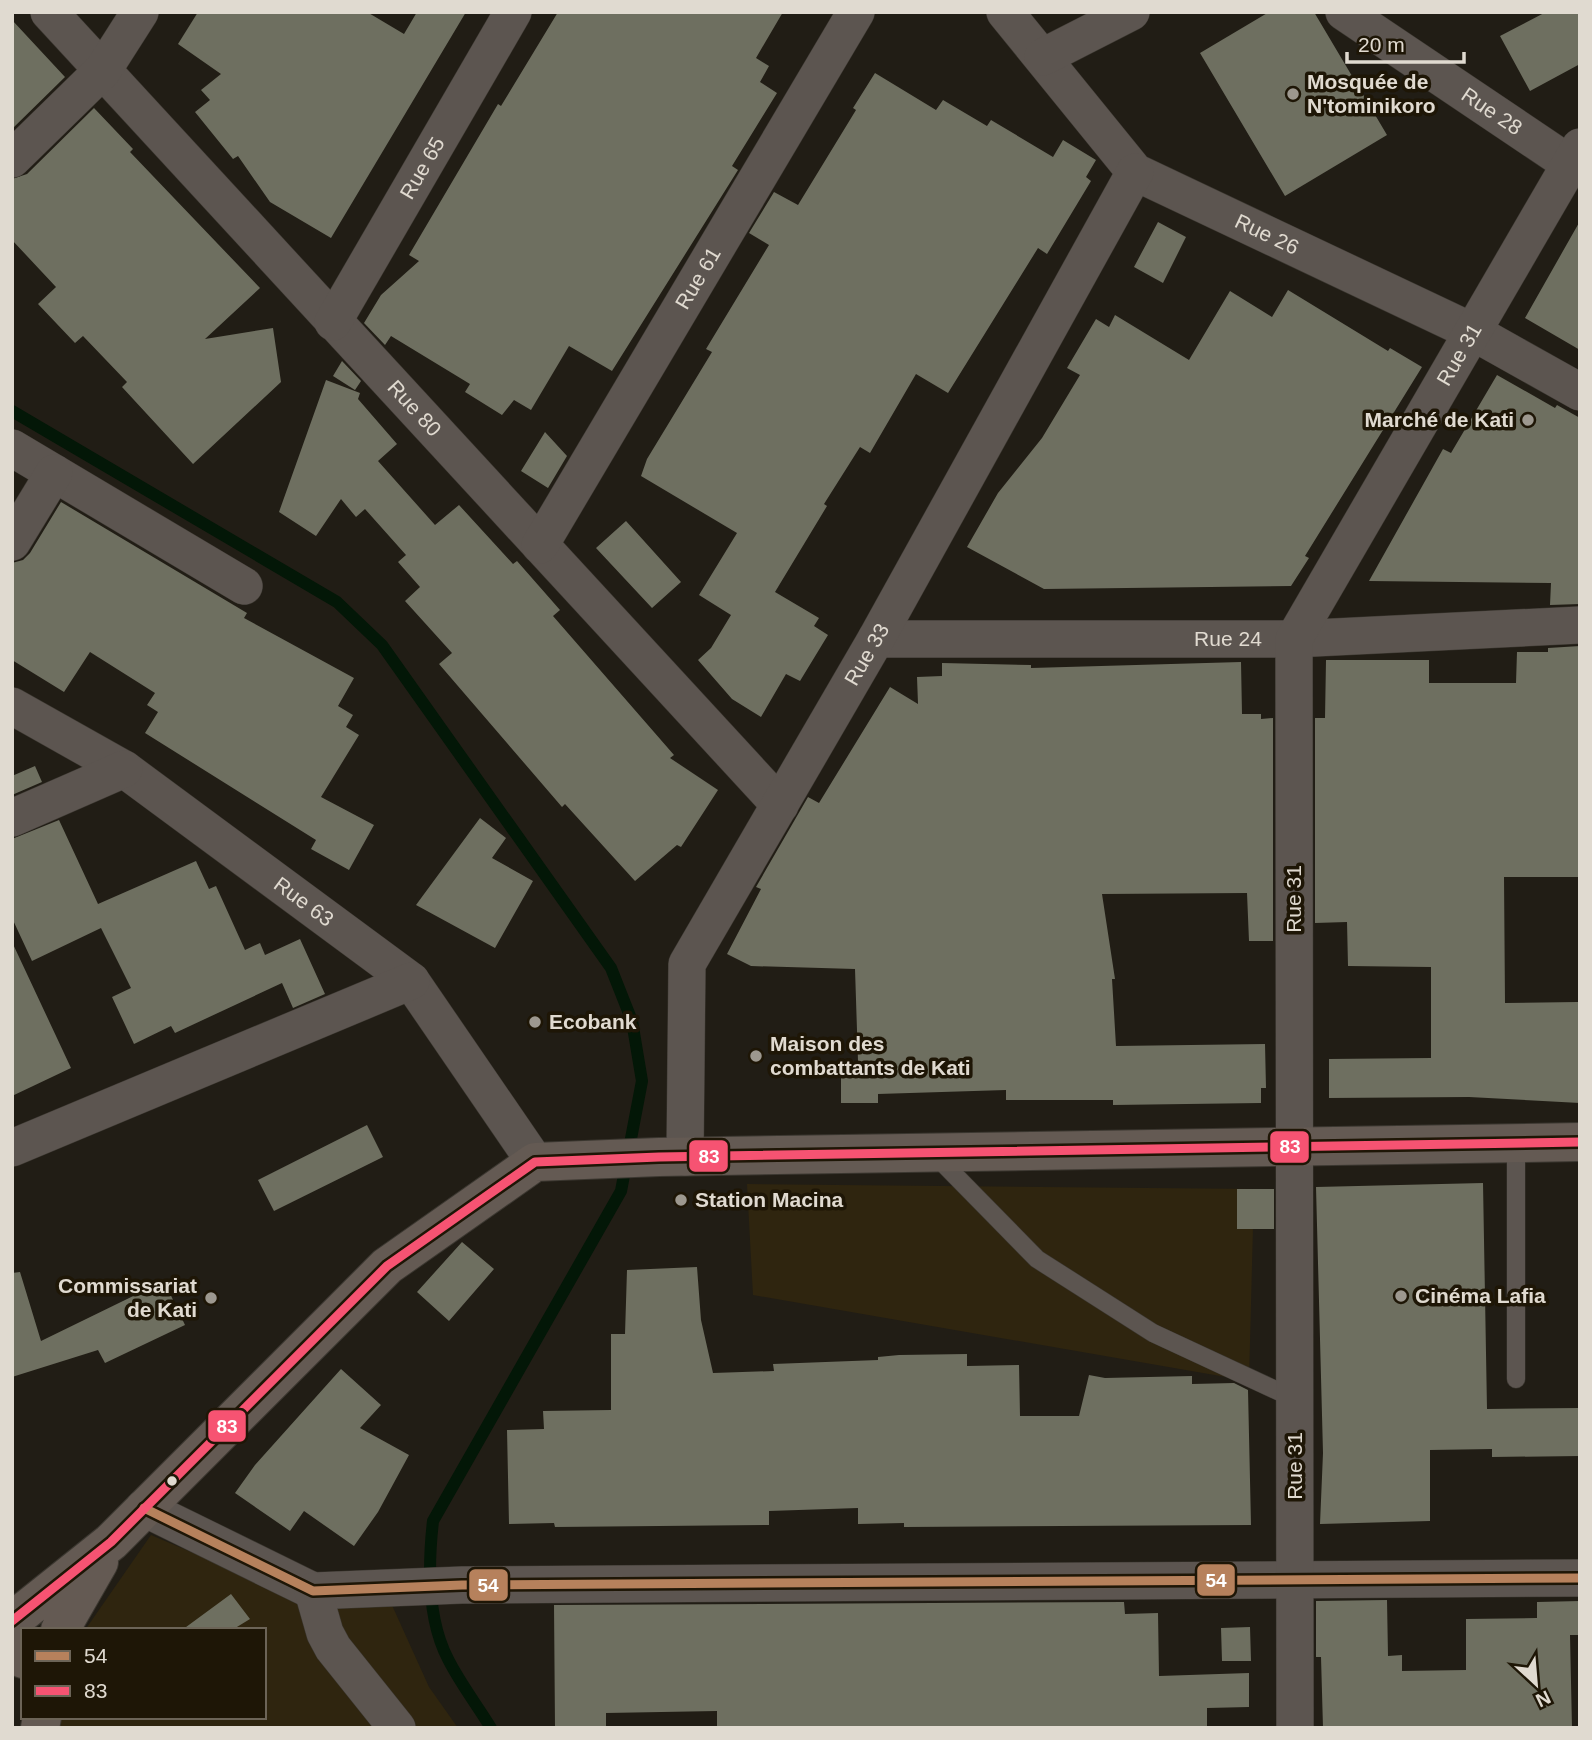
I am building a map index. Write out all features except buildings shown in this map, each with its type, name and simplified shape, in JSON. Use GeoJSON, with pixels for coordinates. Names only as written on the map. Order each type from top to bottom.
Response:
{"type":"FeatureCollection","features":[{"type":"Feature","properties":{"kind":"highway"},"geometry":{"type":"LineString","coordinates":[[12,1620],[111,1542],[387,1266],[535,1162],[613,1158],[1580,1142]]}},
{"type":"Feature","properties":{"kind":"highway"},"geometry":{"type":"LineString","coordinates":[[61,1628],[111,1542]]}},
{"type":"Feature","properties":{"kind":"street","name":"Rue 80"},"geometry":{"type":"LineString","coordinates":[[49,12],[780,805]]}},
{"type":"Feature","properties":{"kind":"street"},"geometry":{"type":"LineString","coordinates":[[12,159],[103,70],[139,12]]}},
{"type":"Feature","properties":{"kind":"street","name":"Rue 65"},"geometry":{"type":"LineString","coordinates":[[333,322],[513,12]]}},
{"type":"Feature","properties":{"kind":"street","name":"Rue 61"},"geometry":{"type":"LineString","coordinates":[[540,545],[856,12]]}},
{"type":"Feature","properties":{"kind":"street","name":"Rue 26"},"geometry":{"type":"LineString","coordinates":[[1005,12],[1135,172],[1473,332],[1580,393]]}},
{"type":"Feature","properties":{"kind":"street"},"geometry":{"type":"LineString","coordinates":[[1043,57],[1131,12]]}},
{"type":"Feature","properties":{"kind":"street","name":"Rue 28"},"geometry":{"type":"LineString","coordinates":[[1344,12],[1575,155]]}},
{"type":"Feature","properties":{"kind":"street","name":"Rue 31"},"geometry":{"type":"LineString","coordinates":[[1295,1728],[1294,639],[1575,155]]}},
{"type":"Feature","properties":{"kind":"street","name":"Rue 33"},"geometry":{"type":"LineString","coordinates":[[672,1157],[687,964],[876,639],[1135,172]]}},
{"type":"Feature","properties":{"kind":"street"},"geometry":{"type":"LineString","coordinates":[[12,448],[244,586]]}},
{"type":"Feature","properties":{"kind":"street"},"geometry":{"type":"LineString","coordinates":[[12,542],[54,473]]}},
{"type":"Feature","properties":{"kind":"street","name":"Rue 24"},"geometry":{"type":"LineString","coordinates":[[876,639],[1294,639],[1580,625]]}},
{"type":"Feature","properties":{"kind":"street","name":"Rue 63"},"geometry":{"type":"LineString","coordinates":[[12,706],[124,769],[411,981],[535,1162]]}},
{"type":"Feature","properties":{"kind":"street"},"geometry":{"type":"LineString","coordinates":[[12,818],[124,769]]}},
{"type":"Feature","properties":{"kind":"street"},"geometry":{"type":"LineString","coordinates":[[12,1148],[411,981]]}},
{"type":"Feature","properties":{"kind":"street"},"geometry":{"type":"LineString","coordinates":[[144,1508],[313,1591],[412,1590],[463,1586],[1580,1578]]}},
{"type":"Feature","properties":{"kind":"street"},"geometry":{"type":"LineString","coordinates":[[313,1591],[325,1633],[333,1648],[397,1728]]}},
{"type":"Feature","properties":{"kind":"lane"},"geometry":{"type":"LineString","coordinates":[[1516,1143],[1516,1379]]}},
{"type":"Feature","properties":{"kind":"lane"},"geometry":{"type":"LineString","coordinates":[[932,1152],[1037,1259],[1153,1334],[1295,1399]]}},
{"type":"Feature","properties":{"kind":"shaded area"},"geometry":{"type":"Polygon","coordinates":[[[747,1184],[1254,1189],[1249,1381],[753,1295],[747,1184]]]}},
{"type":"Feature","properties":{"kind":"shaded area"},"geometry":{"type":"Polygon","coordinates":[[[151,1535],[311,1603],[391,1603],[429,1687],[458,1728],[54,1728],[56,1719],[266,1719],[266,1628],[86,1628],[151,1535]]]}},
{"type":"Feature","properties":{"kind":"waterway"},"geometry":{"type":"LineString","coordinates":[[12,411],[337,602],[382,645],[611,968],[632,1021],[642,1081],[621,1191],[433,1521],[430,1573],[436,1627],[453,1668],[491,1728]]}},
{"type":"Feature","properties":{"kind":"transit line","name":"83"},"geometry":{"type":"LineString","coordinates":[[12,1621],[111,1542],[387,1266],[535,1162],[659,1157],[1580,1142]]}},
{"type":"Feature","properties":{"kind":"transit line","name":"54"},"geometry":{"type":"LineString","coordinates":[[144,1508],[313,1591],[462,1585],[1580,1578]]}},
{"type":"Feature","properties":{"kind":"place","name":"Mosquée de N'tominikoro"},"geometry":{"type":"Point","coordinates":[1293,94]}},
{"type":"Feature","properties":{"kind":"place","name":"Marché de Kati"},"geometry":{"type":"Point","coordinates":[1528,420]}},
{"type":"Feature","properties":{"kind":"place","name":"Ecobank"},"geometry":{"type":"Point","coordinates":[535,1022]}},
{"type":"Feature","properties":{"kind":"place","name":"Maison des combattants de Kati"},"geometry":{"type":"Point","coordinates":[756,1056]}},
{"type":"Feature","properties":{"kind":"place","name":"Station Macina"},"geometry":{"type":"Point","coordinates":[681,1200]}},
{"type":"Feature","properties":{"kind":"place","name":"Cinéma Lafia"},"geometry":{"type":"Point","coordinates":[1401,1296]}},
{"type":"Feature","properties":{"kind":"place","name":"Commissariat de Kati"},"geometry":{"type":"Point","coordinates":[211,1298]}}]}
